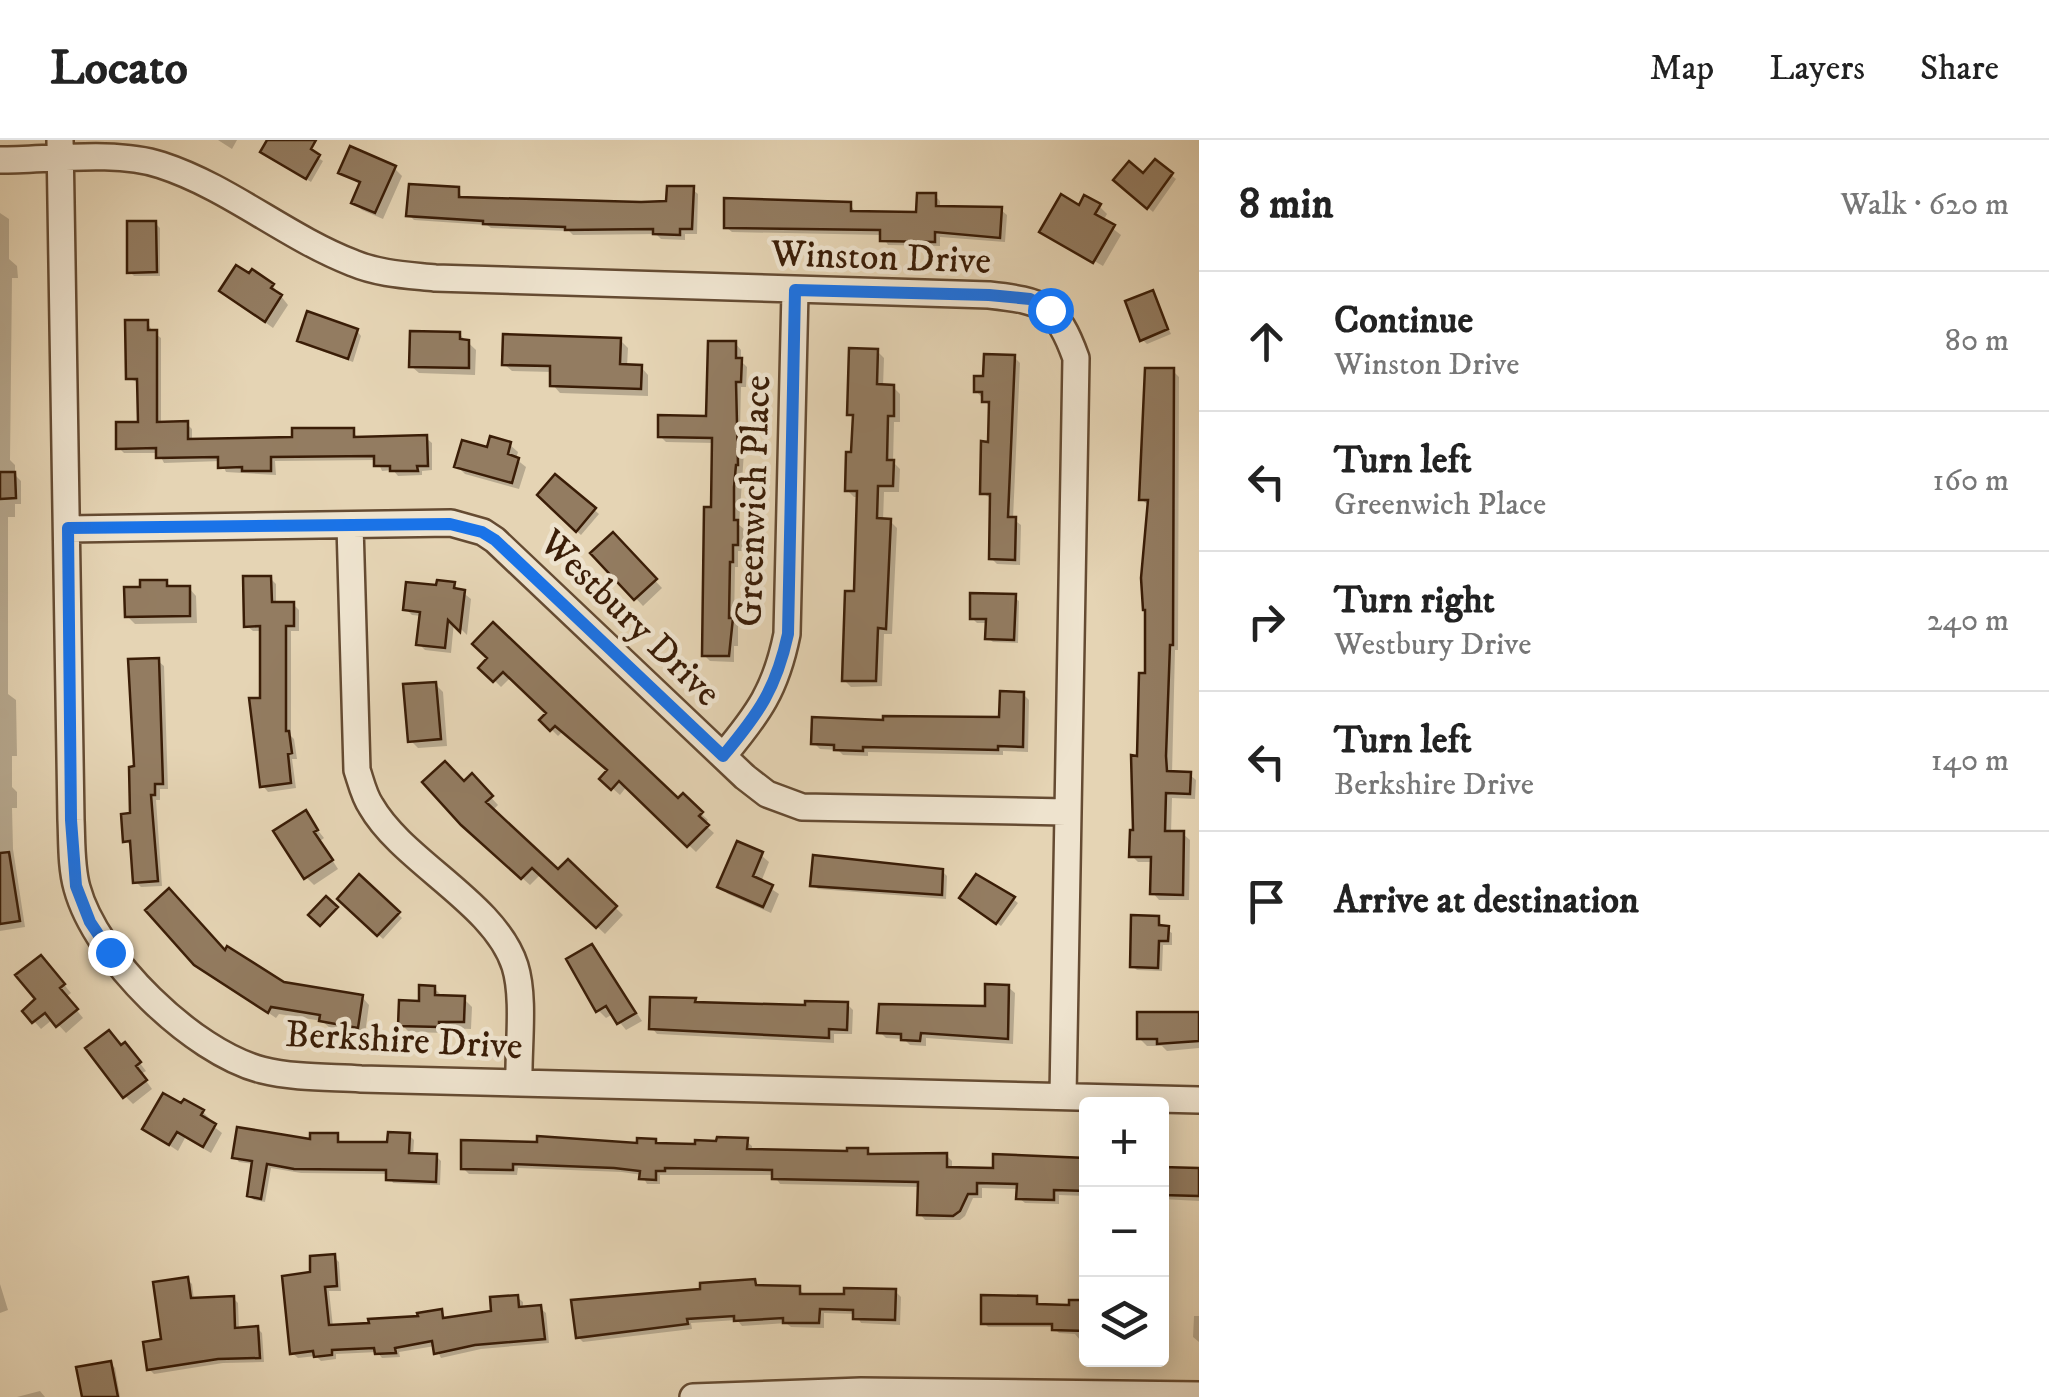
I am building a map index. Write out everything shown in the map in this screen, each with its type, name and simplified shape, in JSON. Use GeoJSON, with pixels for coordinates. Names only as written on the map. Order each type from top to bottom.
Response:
{"type":"FeatureCollection","features":[{"type":"Feature","properties":{"kind":"street","name":"Winston Drive"},"geometry":{"type":"LineString","coordinates":[[0,160],[60,150],[169,168],[326,252],[387,273],[436,278],[1030,299],[1050,310],[1066,331],[1076,358],[1063,1096]]}},
{"type":"Feature","properties":{"kind":"street","name":"Berkshire Drive"},"geometry":{"type":"LineString","coordinates":[[60,150],[71,820],[76,886],[90,922],[110,952],[176,1020],[215,1052],[258,1069],[361,1078],[1199,1100]]}},
{"type":"Feature","properties":{"kind":"street","name":"Greenwich Place"},"geometry":{"type":"LineString","coordinates":[[723,756],[753,720],[772,688],[780,672],[788,634],[795,290]]}},
{"type":"Feature","properties":{"kind":"street","name":"Westbury Drive"},"geometry":{"type":"LineString","coordinates":[[68,528],[450,524],[482,532],[767,794],[802,807],[1066,812]]}},
{"type":"Feature","properties":{"kind":"street"},"geometry":{"type":"LineString","coordinates":[[350,525],[357,770],[370,806],[386,826],[486,921],[514,960],[518,978],[518,1082]]}},
{"type":"Feature","properties":{"kind":"street"},"geometry":{"type":"LineString","coordinates":[[693,1397],[862,1390],[1193,1396]]}},
{"type":"Feature","properties":{"kind":"building"},"geometry":{"type":"Polygon","coordinates":[[[267,140],[316,140],[311,149],[320,155],[306,179],[260,152],[267,140]]]}},
{"type":"Feature","properties":{"kind":"building"},"geometry":{"type":"Polygon","coordinates":[[[350,146],[396,166],[375,213],[351,203],[360,182],[338,173],[350,146]]]}},
{"type":"Feature","properties":{"kind":"building"},"geometry":{"type":"Polygon","coordinates":[[[1155,159],[1173,173],[1147,209],[1113,180],[1129,161],[1143,173],[1155,159]]]}},
{"type":"Feature","properties":{"kind":"building"},"geometry":{"type":"Polygon","coordinates":[[[409,184],[459,187],[459,197],[641,202],[666,201],[667,186],[694,186],[692,229],[680,229],[680,235],[653,234],[653,229],[565,230],[406,216],[409,184]]]}},
{"type":"Feature","properties":{"kind":"building"},"geometry":{"type":"Polygon","coordinates":[[[917,193],[936,193],[936,206],[1002,207],[1000,238],[935,232],[935,242],[880,241],[880,230],[724,228],[724,198],[851,202],[851,211],[916,212],[917,193]]]}},
{"type":"Feature","properties":{"kind":"building"},"geometry":{"type":"Polygon","coordinates":[[[1061,194],[1079,205],[1084,195],[1101,204],[1095,214],[1115,225],[1093,263],[1039,232],[1061,194]]]}},
{"type":"Feature","properties":{"kind":"building"},"geometry":{"type":"Polygon","coordinates":[[[127,221],[156,221],[157,272],[127,273],[127,221]]]}},
{"type":"Feature","properties":{"kind":"building"},"geometry":{"type":"Polygon","coordinates":[[[236,265],[249,273],[252,269],[274,284],[271,288],[282,295],[265,322],[219,291],[236,265]]]}},
{"type":"Feature","properties":{"kind":"building"},"geometry":{"type":"Polygon","coordinates":[[[1153,290],[1168,329],[1140,341],[1125,301],[1153,290]]]}},
{"type":"Feature","properties":{"kind":"building"},"geometry":{"type":"Polygon","coordinates":[[[307,311],[358,329],[348,359],[297,341],[307,311]]]}},
{"type":"Feature","properties":{"kind":"building"},"geometry":{"type":"Polygon","coordinates":[[[125,320],[148,320],[148,330],[157,330],[157,422],[188,421],[188,439],[292,437],[292,428],[354,428],[354,437],[427,435],[428,466],[417,466],[418,471],[390,471],[390,466],[374,466],[374,456],[271,457],[271,471],[242,471],[242,467],[218,468],[218,457],[156,458],[156,448],[116,449],[116,422],[138,422],[137,379],[126,379],[125,320]]]}},
{"type":"Feature","properties":{"kind":"building"},"geometry":{"type":"Polygon","coordinates":[[[410,331],[460,332],[460,339],[469,340],[469,368],[409,367],[410,331]]]}},
{"type":"Feature","properties":{"kind":"building"},"geometry":{"type":"Polygon","coordinates":[[[503,334],[621,338],[620,364],[642,365],[641,389],[550,386],[550,366],[502,365],[503,334]]]}},
{"type":"Feature","properties":{"kind":"building"},"geometry":{"type":"Polygon","coordinates":[[[708,341],[736,341],[736,358],[742,358],[741,382],[736,382],[738,465],[734,520],[738,520],[738,545],[733,545],[730,562],[729,618],[733,618],[729,656],[702,656],[704,507],[711,507],[712,438],[658,437],[658,415],[706,416],[708,341]]]}},
{"type":"Feature","properties":{"kind":"building"},"geometry":{"type":"Polygon","coordinates":[[[849,348],[878,349],[877,384],[894,385],[894,416],[888,416],[887,460],[894,460],[893,486],[878,486],[877,518],[891,519],[886,629],[878,628],[876,681],[842,681],[845,591],[854,591],[857,491],[845,491],[846,452],[851,452],[853,415],[847,415],[849,348]]]}},
{"type":"Feature","properties":{"kind":"building"},"geometry":{"type":"Polygon","coordinates":[[[984,354],[1015,355],[1008,517],[1016,517],[1015,560],[989,559],[990,494],[980,494],[981,441],[988,442],[989,402],[982,402],[982,392],[974,392],[974,376],[983,376],[984,354]]]}},
{"type":"Feature","properties":{"kind":"building"},"geometry":{"type":"Polygon","coordinates":[[[1145,368],[1174,368],[1173,645],[1166,756],[1167,771],[1191,772],[1190,794],[1166,793],[1165,831],[1184,831],[1183,895],[1150,894],[1151,857],[1129,857],[1133,830],[1131,755],[1137,756],[1139,673],[1145,673],[1141,578],[1148,500],[1139,500],[1145,368]]]}},
{"type":"Feature","properties":{"kind":"building"},"geometry":{"type":"Polygon","coordinates":[[[490,436],[511,442],[508,454],[519,458],[512,483],[454,467],[462,440],[487,447],[490,436]]]}},
{"type":"Feature","properties":{"kind":"building"},"geometry":{"type":"Polygon","coordinates":[[[0,472],[15,472],[16,498],[0,499],[0,472]]]}},
{"type":"Feature","properties":{"kind":"building"},"geometry":{"type":"Polygon","coordinates":[[[555,474],[596,508],[576,532],[537,495],[555,474]]]}},
{"type":"Feature","properties":{"kind":"building"},"geometry":{"type":"Polygon","coordinates":[[[613,532],[657,579],[634,600],[590,553],[613,532]]]}},
{"type":"Feature","properties":{"kind":"building"},"geometry":{"type":"Polygon","coordinates":[[[243,576],[271,576],[272,602],[294,602],[294,626],[286,626],[286,731],[292,753],[288,754],[291,783],[260,787],[249,698],[260,698],[260,626],[244,627],[243,576]]]}},
{"type":"Feature","properties":{"kind":"building"},"geometry":{"type":"Polygon","coordinates":[[[140,580],[167,580],[167,586],[190,586],[190,616],[125,617],[124,587],[140,587],[140,580]]]}},
{"type":"Feature","properties":{"kind":"building"},"geometry":{"type":"Polygon","coordinates":[[[437,580],[455,582],[454,588],[465,590],[460,632],[448,620],[445,648],[416,645],[420,612],[403,610],[406,582],[436,585],[437,580]]]}},
{"type":"Feature","properties":{"kind":"building"},"geometry":{"type":"Polygon","coordinates":[[[970,593],[1016,594],[1014,640],[985,639],[986,619],[970,619],[970,593]]]}},
{"type":"Feature","properties":{"kind":"building"},"geometry":{"type":"Polygon","coordinates":[[[493,622],[678,798],[683,793],[703,812],[699,816],[709,825],[687,847],[619,781],[611,790],[599,779],[607,770],[555,726],[550,731],[539,720],[546,713],[503,672],[493,682],[478,668],[487,658],[472,644],[493,622]]]}},
{"type":"Feature","properties":{"kind":"building"},"geometry":{"type":"Polygon","coordinates":[[[159,658],[163,784],[155,784],[155,795],[151,795],[158,881],[133,883],[130,841],[123,842],[121,814],[130,813],[129,767],[134,766],[128,659],[159,658]]]}},
{"type":"Feature","properties":{"kind":"building"},"geometry":{"type":"Polygon","coordinates":[[[436,682],[441,739],[408,742],[403,684],[436,682]]]}},
{"type":"Feature","properties":{"kind":"building"},"geometry":{"type":"Polygon","coordinates":[[[1000,691],[1024,692],[1023,747],[863,747],[863,751],[811,744],[812,717],[883,720],[883,716],[999,717],[1000,691]]]}},
{"type":"Feature","properties":{"kind":"building"},"geometry":{"type":"Polygon","coordinates":[[[445,761],[464,781],[472,773],[493,796],[486,802],[558,869],[568,859],[617,906],[596,928],[532,868],[521,879],[461,825],[422,782],[445,761]]]}},
{"type":"Feature","properties":{"kind":"building"},"geometry":{"type":"Polygon","coordinates":[[[306,810],[318,830],[314,832],[333,860],[304,879],[273,831],[306,810]]]}},
{"type":"Feature","properties":{"kind":"building"},"geometry":{"type":"Polygon","coordinates":[[[737,841],[763,852],[753,876],[773,885],[763,907],[717,887],[737,841]]]}},
{"type":"Feature","properties":{"kind":"building"},"geometry":{"type":"Polygon","coordinates":[[[9,852],[20,921],[0,924],[0,853],[9,852]]]}},
{"type":"Feature","properties":{"kind":"building"},"geometry":{"type":"Polygon","coordinates":[[[813,855],[943,869],[942,895],[810,886],[813,855]]]}},
{"type":"Feature","properties":{"kind":"building"},"geometry":{"type":"Polygon","coordinates":[[[359,874],[400,912],[377,936],[337,899],[359,874]]]}},
{"type":"Feature","properties":{"kind":"building"},"geometry":{"type":"Polygon","coordinates":[[[976,874],[1015,897],[996,924],[959,898],[976,874]]]}},
{"type":"Feature","properties":{"kind":"building"},"geometry":{"type":"Polygon","coordinates":[[[169,888],[225,950],[227,946],[284,982],[363,995],[358,1028],[319,1021],[320,1015],[271,1007],[268,1013],[194,965],[145,910],[169,888]]]}},
{"type":"Feature","properties":{"kind":"building"},"geometry":{"type":"Polygon","coordinates":[[[326,896],[338,907],[320,926],[308,915],[326,896]]]}},
{"type":"Feature","properties":{"kind":"building"},"geometry":{"type":"Polygon","coordinates":[[[1131,915],[1159,916],[1159,925],[1169,926],[1168,941],[1159,941],[1158,968],[1130,967],[1131,915]]]}},
{"type":"Feature","properties":{"kind":"building"},"geometry":{"type":"Polygon","coordinates":[[[592,944],[636,1013],[617,1024],[606,1006],[596,1012],[566,959],[592,944]]]}},
{"type":"Feature","properties":{"kind":"building"},"geometry":{"type":"Polygon","coordinates":[[[41,955],[65,984],[60,988],[78,1009],[56,1027],[45,1013],[32,1023],[22,1011],[35,999],[15,975],[41,955]]]}},
{"type":"Feature","properties":{"kind":"building"},"geometry":{"type":"Polygon","coordinates":[[[985,984],[1009,985],[1008,1039],[921,1033],[920,1041],[901,1040],[901,1034],[877,1033],[879,1004],[985,1006],[985,984]]]}},
{"type":"Feature","properties":{"kind":"building"},"geometry":{"type":"Polygon","coordinates":[[[419,985],[435,986],[435,995],[465,996],[464,1022],[439,1022],[439,1027],[398,1026],[399,1000],[419,1001],[419,985]]]}},
{"type":"Feature","properties":{"kind":"building"},"geometry":{"type":"Polygon","coordinates":[[[650,997],[805,1005],[805,1001],[848,1002],[847,1030],[829,1029],[829,1038],[649,1029],[650,997]]]}},
{"type":"Feature","properties":{"kind":"building"},"geometry":{"type":"Polygon","coordinates":[[[1137,1012],[1199,1012],[1199,1041],[1157,1044],[1157,1039],[1137,1039],[1137,1012]]]}},
{"type":"Feature","properties":{"kind":"building"},"geometry":{"type":"Polygon","coordinates":[[[109,1030],[141,1062],[136,1066],[147,1080],[123,1098],[85,1048],[109,1030]]]}},
{"type":"Feature","properties":{"kind":"building"},"geometry":{"type":"Polygon","coordinates":[[[163,1093],[204,1110],[201,1115],[216,1124],[203,1147],[177,1132],[169,1145],[142,1129],[163,1093]]]}},
{"type":"Feature","properties":{"kind":"building"},"geometry":{"type":"Polygon","coordinates":[[[237,1127],[310,1139],[310,1133],[338,1133],[338,1142],[387,1142],[388,1132],[410,1133],[409,1153],[437,1154],[436,1182],[386,1180],[386,1170],[294,1169],[267,1164],[261,1199],[247,1196],[252,1161],[232,1158],[237,1127]]]}},
{"type":"Feature","properties":{"kind":"building"},"geometry":{"type":"Polygon","coordinates":[[[537,1136],[637,1143],[637,1138],[656,1139],[656,1143],[695,1144],[695,1140],[716,1141],[717,1137],[748,1138],[747,1149],[868,1148],[868,1154],[947,1153],[947,1167],[993,1168],[993,1154],[1079,1158],[1079,1191],[1054,1190],[1054,1200],[1016,1199],[1017,1184],[977,1183],[977,1194],[968,1194],[953,1216],[917,1215],[918,1182],[772,1179],[772,1170],[665,1168],[656,1171],[656,1180],[639,1179],[640,1171],[614,1168],[513,1164],[513,1170],[461,1169],[461,1140],[537,1142],[537,1136]]]}},
{"type":"Feature","properties":{"kind":"building"},"geometry":{"type":"Polygon","coordinates":[[[1169,1167],[1199,1168],[1199,1196],[1169,1195],[1169,1167]]]}},
{"type":"Feature","properties":{"kind":"building"},"geometry":{"type":"Polygon","coordinates":[[[335,1254],[337,1286],[325,1287],[329,1325],[369,1323],[368,1319],[418,1316],[417,1313],[442,1309],[443,1318],[491,1311],[490,1297],[518,1295],[519,1307],[541,1305],[545,1339],[475,1345],[434,1354],[432,1341],[395,1348],[396,1353],[375,1354],[374,1348],[332,1350],[332,1355],[314,1357],[313,1351],[290,1354],[282,1276],[310,1272],[310,1256],[335,1254]]]}},
{"type":"Feature","properties":{"kind":"building"},"geometry":{"type":"Polygon","coordinates":[[[188,1277],[191,1298],[234,1296],[235,1328],[258,1326],[260,1358],[218,1359],[147,1370],[143,1342],[161,1339],[153,1282],[188,1277]]]}},
{"type":"Feature","properties":{"kind":"building"},"geometry":{"type":"Polygon","coordinates":[[[755,1279],[756,1285],[800,1286],[800,1294],[844,1294],[844,1288],[896,1289],[895,1320],[853,1319],[853,1310],[820,1309],[819,1323],[783,1323],[783,1318],[734,1321],[734,1316],[687,1319],[688,1324],[576,1338],[571,1300],[700,1289],[700,1283],[755,1279]]]}},
{"type":"Feature","properties":{"kind":"building"},"geometry":{"type":"Polygon","coordinates":[[[981,1295],[1037,1296],[1037,1304],[1069,1305],[1069,1300],[1079,1300],[1079,1331],[1052,1330],[1052,1324],[981,1324],[981,1295]]]}},
{"type":"Feature","properties":{"kind":"building"},"geometry":{"type":"Polygon","coordinates":[[[111,1361],[118,1397],[82,1397],[76,1367],[111,1361]]]}},
{"type":"Feature","properties":{"kind":"route"},"geometry":{"type":"LineString","coordinates":[[110,952],[90,922],[76,886],[71,820],[68,528],[450,524],[482,532],[526,566],[723,756],[753,720],[772,688],[780,672],[788,634],[795,290],[989,295],[1030,299],[1050,310]]}}]}
